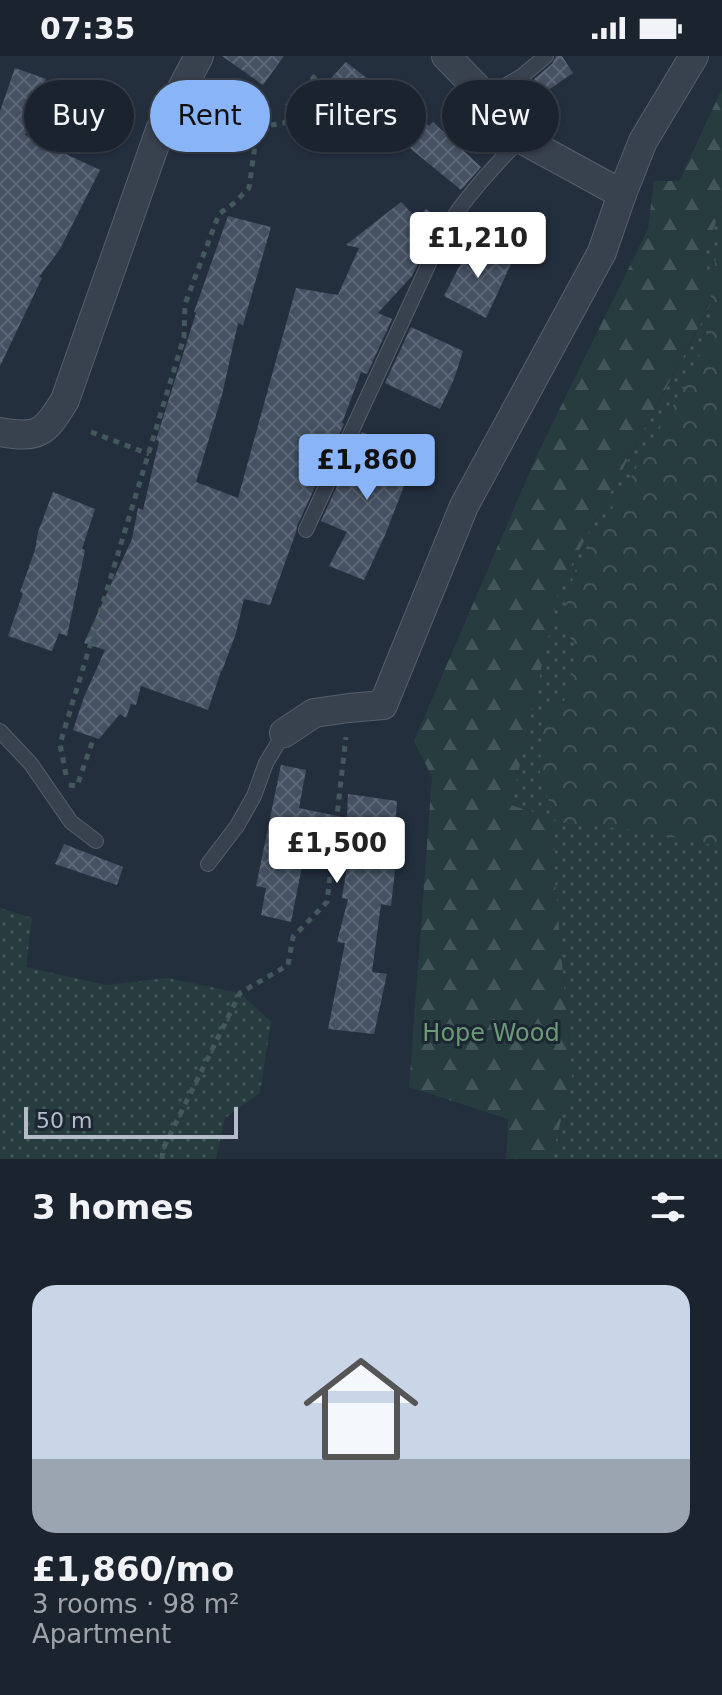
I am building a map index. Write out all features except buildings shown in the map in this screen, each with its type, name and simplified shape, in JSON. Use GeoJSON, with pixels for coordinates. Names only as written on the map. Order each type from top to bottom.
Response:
{"type":"FeatureCollection","features":[{"type":"Feature","properties":{"kind":"street"},"geometry":{"type":"LineString","coordinates":[[0,432],[32,434],[49,425],[65,400],[160,130],[199,56]]}},
{"type":"Feature","properties":{"kind":"street"},"geometry":{"type":"LineString","coordinates":[[446,56],[469,80]]}},
{"type":"Feature","properties":{"kind":"street"},"geometry":{"type":"LineString","coordinates":[[284,733],[314,713],[383,705],[464,506],[602,252],[643,141],[694,56]]}},
{"type":"Feature","properties":{"kind":"street"},"geometry":{"type":"LineString","coordinates":[[545,152],[622,194]]}},
{"type":"Feature","properties":{"kind":"lane"},"geometry":{"type":"LineString","coordinates":[[515,80],[546,56]]}},
{"type":"Feature","properties":{"kind":"lane"},"geometry":{"type":"LineString","coordinates":[[306,530],[443,233],[473,189],[508,152]]}},
{"type":"Feature","properties":{"kind":"lane"},"geometry":{"type":"LineString","coordinates":[[0,731],[31,764],[71,822],[96,841]]}},
{"type":"Feature","properties":{"kind":"lane"},"geometry":{"type":"LineString","coordinates":[[208,864],[237,826],[254,796],[266,763],[284,733]]}},
{"type":"Feature","properties":{"kind":"path"},"geometry":{"type":"LineString","coordinates":[[68,785],[60,744],[184,337],[185,304],[219,214],[249,188],[256,138],[271,125],[284,123],[291,117],[285,108],[318,73]]}},
{"type":"Feature","properties":{"kind":"path"},"geometry":{"type":"LineString","coordinates":[[91,432],[149,454]]}},
{"type":"Feature","properties":{"kind":"path"},"geometry":{"type":"LineString","coordinates":[[162,1159],[163,1149],[240,993],[288,965],[293,937],[327,902],[349,708]]}},
{"type":"Feature","properties":{"kind":"path"},"geometry":{"type":"LineString","coordinates":[[68,785],[77,786],[94,737]]}},
{"type":"Feature","properties":{"kind":"path"},"geometry":{"type":"LineString","coordinates":[[55,798],[68,785]]}},
{"type":"Feature","properties":{"kind":"green space","name":"Hope Wood"},"geometry":{"type":"Polygon","coordinates":[[[722,89],[722,206],[702,260],[720,287],[559,588],[511,805],[554,819],[555,882],[572,1078],[551,1159],[506,1159],[508,1119],[409,1087],[432,777],[414,741],[537,455],[648,229],[654,181],[679,181],[722,89]]]}},
{"type":"Feature","properties":{"kind":"green space"},"geometry":{"type":"Polygon","coordinates":[[[722,206],[722,1159],[551,1159],[572,1078],[555,882],[554,819],[511,805],[559,588],[720,288],[702,260],[722,206]]]}},
{"type":"Feature","properties":{"kind":"green space"},"geometry":{"type":"Polygon","coordinates":[[[722,217],[722,847],[636,830],[556,822],[540,776],[542,704],[564,701],[578,647],[560,625],[575,571],[695,369],[711,320],[711,290],[722,217]]]}},
{"type":"Feature","properties":{"kind":"green space"},"geometry":{"type":"Polygon","coordinates":[[[0,908],[32,918],[26,967],[106,985],[167,978],[240,993],[271,1022],[260,1093],[225,1118],[216,1159],[0,1159],[0,908]]]}}]}
